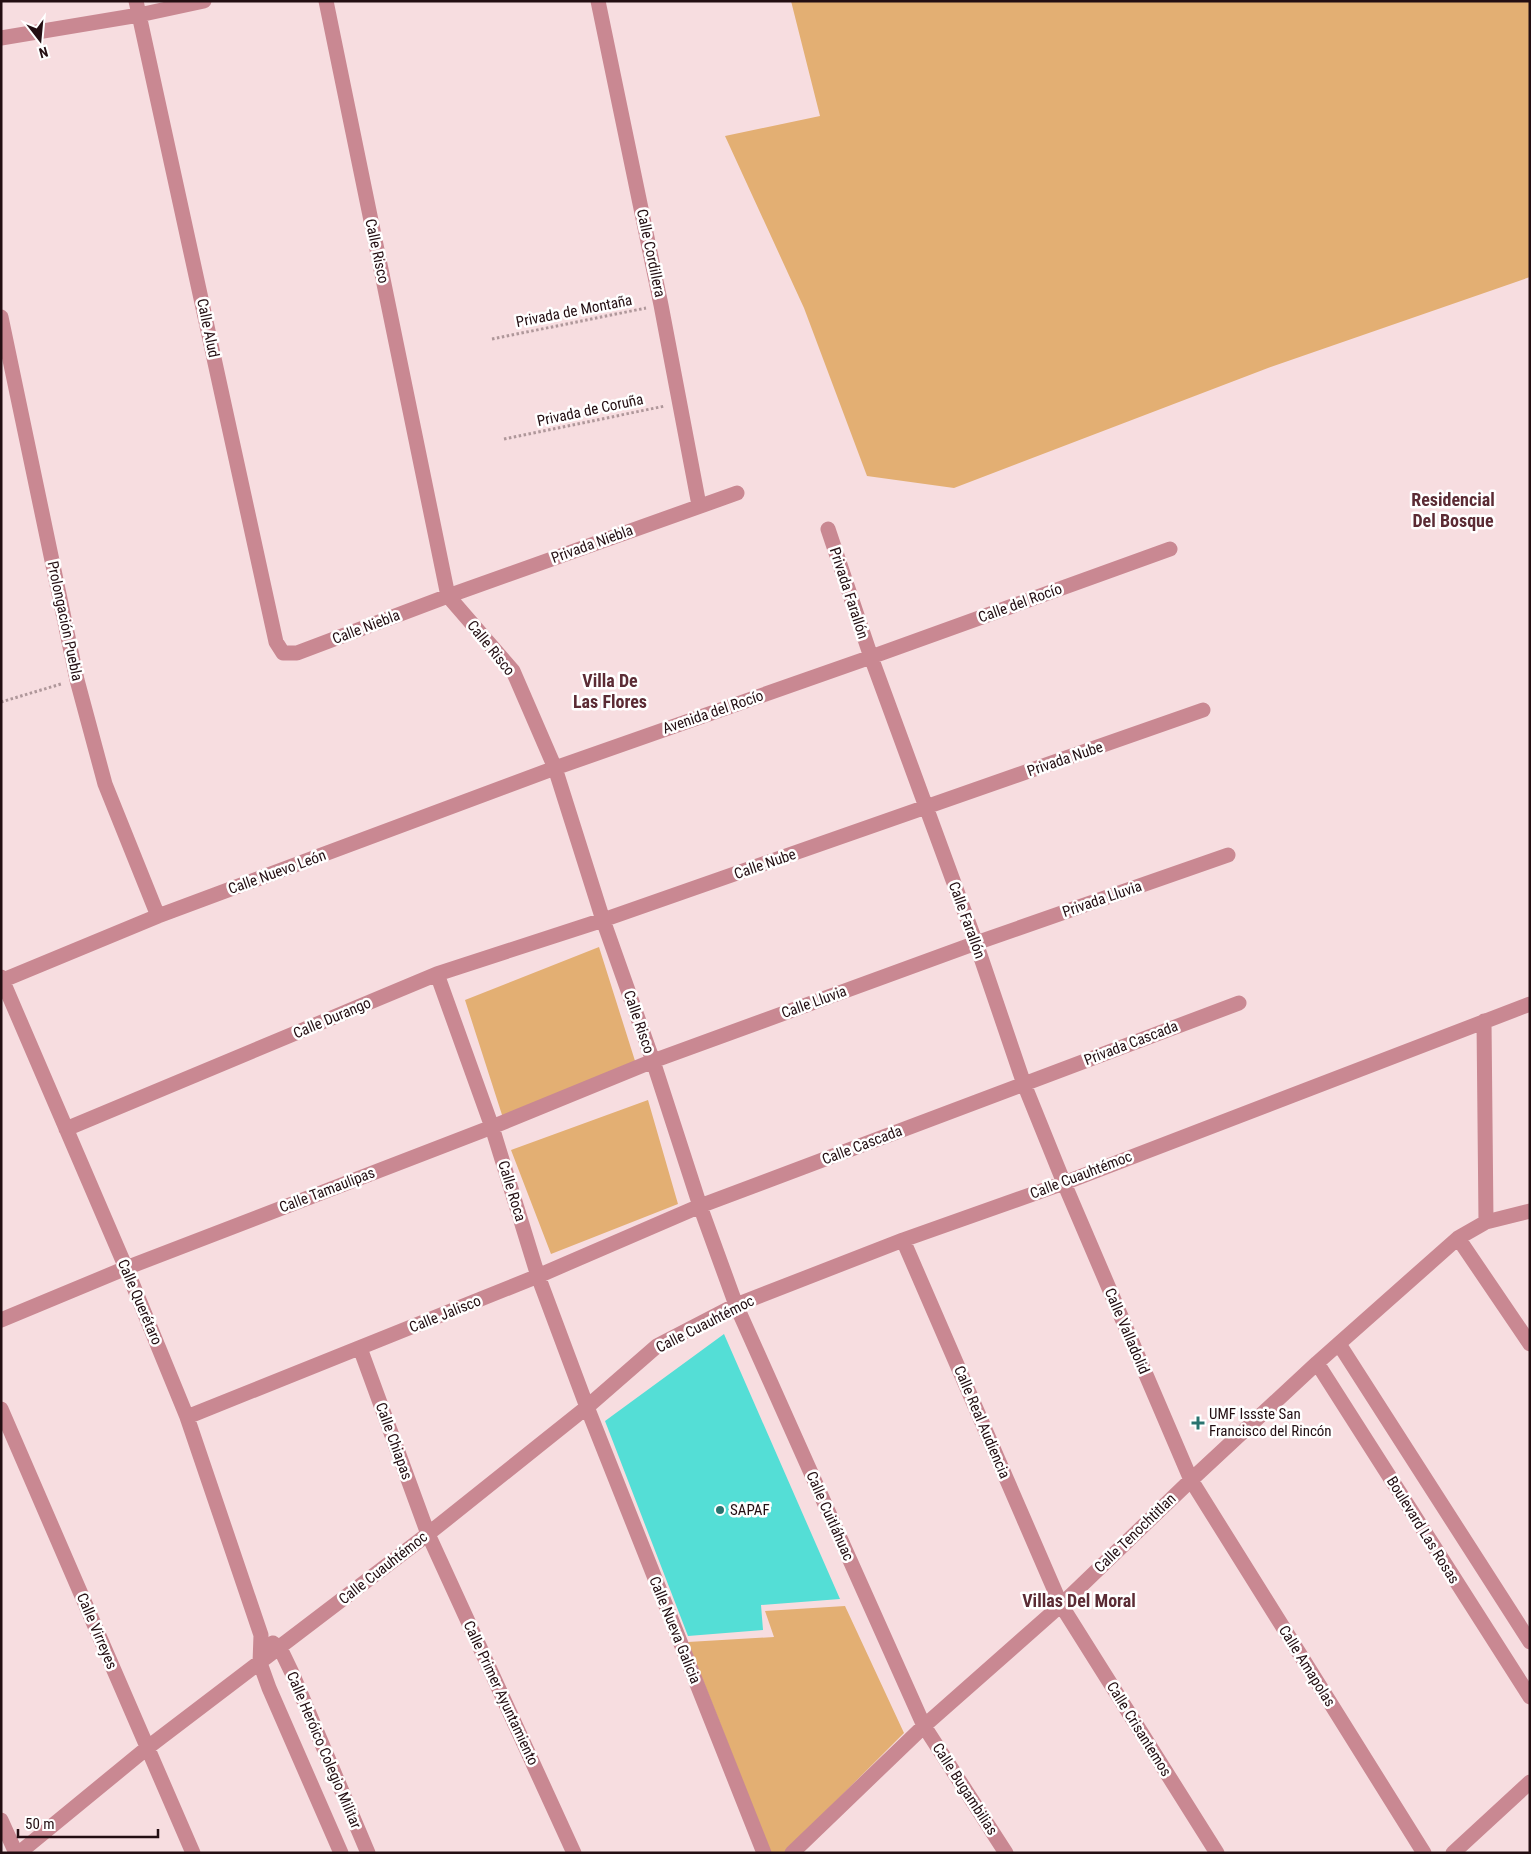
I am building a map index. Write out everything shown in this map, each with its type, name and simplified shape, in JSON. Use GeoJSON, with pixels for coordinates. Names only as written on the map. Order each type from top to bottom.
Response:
{"type":"FeatureCollection","features":[{"type":"Feature","properties":{"kind":"street"},"geometry":{"type":"LineString","coordinates":[[1,38],[138,8],[204,1]]}},
{"type":"Feature","properties":{"kind":"street","name":"Calle Risco"},"geometry":{"type":"LineString","coordinates":[[326,1],[448,596],[513,671],[555,768],[603,920],[653,1061],[700,1206],[736,1305]]}},
{"type":"Feature","properties":{"kind":"street","name":"Calle Cordillera"},"geometry":{"type":"LineString","coordinates":[[598,1],[661,305],[698,505]]}},
{"type":"Feature","properties":{"kind":"street","name":"Calle Alud"},"geometry":{"type":"LineString","coordinates":[[138,8],[276,642],[283,653]]}},
{"type":"Feature","properties":{"kind":"street","name":"Prolongación Puebla"},"geometry":{"type":"LineString","coordinates":[[1,317],[76,680],[105,784],[158,916]]}},
{"type":"Feature","properties":{"kind":"street","name":"Privada Niebla"},"geometry":{"type":"LineString","coordinates":[[448,596],[698,505],[737,493]]}},
{"type":"Feature","properties":{"kind":"street","name":"Privada Farallón"},"geometry":{"type":"LineString","coordinates":[[828,529],[871,657]]}},
{"type":"Feature","properties":{"kind":"street","name":"Calle del Rocío"},"geometry":{"type":"LineString","coordinates":[[871,657],[1170,549]]}},
{"type":"Feature","properties":{"kind":"street","name":"Calle Niebla"},"geometry":{"type":"LineString","coordinates":[[283,653],[297,653],[448,596]]}},
{"type":"Feature","properties":{"kind":"street","name":"Avenida del Rocío"},"geometry":{"type":"LineString","coordinates":[[555,768],[871,657]]}},
{"type":"Feature","properties":{"kind":"street","name":"Calle Farallón"},"geometry":{"type":"LineString","coordinates":[[871,657],[976,943],[1024,1084],[1064,1183]]}},
{"type":"Feature","properties":{"kind":"street","name":"Privada Nube"},"geometry":{"type":"LineString","coordinates":[[927,808],[1203,710]]}},
{"type":"Feature","properties":{"kind":"street","name":"Calle Nuevo León"},"geometry":{"type":"LineString","coordinates":[[2,979],[158,916],[555,768]]}},
{"type":"Feature","properties":{"kind":"street","name":"Calle Nube"},"geometry":{"type":"LineString","coordinates":[[603,920],[927,808]]}},
{"type":"Feature","properties":{"kind":"street","name":"Privada Lluvia"},"geometry":{"type":"LineString","coordinates":[[976,943],[1228,855]]}},
{"type":"Feature","properties":{"kind":"street","name":"Calle Durango"},"geometry":{"type":"LineString","coordinates":[[66,1129],[437,974],[603,920]]}},
{"type":"Feature","properties":{"kind":"street","name":"Calle Lluvia"},"geometry":{"type":"LineString","coordinates":[[653,1061],[976,943]]}},
{"type":"Feature","properties":{"kind":"street","name":"Calle Roca"},"geometry":{"type":"LineString","coordinates":[[437,974],[492,1127],[538,1276],[587,1407]]}},
{"type":"Feature","properties":{"kind":"street","name":"Calle Querétaro"},"geometry":{"type":"LineString","coordinates":[[2,979],[188,1417],[261,1635],[260,1663]]}},
{"type":"Feature","properties":{"kind":"street","name":"Privada Cascada"},"geometry":{"type":"LineString","coordinates":[[1024,1084],[1239,1003]]}},
{"type":"Feature","properties":{"kind":"street","name":"Calle Cuauhtémoc"},"geometry":{"type":"LineString","coordinates":[[17,1853],[147,1748],[428,1534],[587,1407],[657,1346],[736,1305],[903,1240],[1064,1183],[1530,1004]]}},
{"type":"Feature","properties":{"kind":"street"},"geometry":{"type":"LineString","coordinates":[[1484,1021],[1486,1222]]}},
{"type":"Feature","properties":{"kind":"street","name":"Calle Tamaulipas"},"geometry":{"type":"LineString","coordinates":[[1,1320],[126,1268],[492,1127],[653,1061]]}},
{"type":"Feature","properties":{"kind":"street","name":"Calle Cascada"},"geometry":{"type":"LineString","coordinates":[[700,1206],[1024,1084]]}},
{"type":"Feature","properties":{"kind":"street","name":"Calle Valladolid"},"geometry":{"type":"LineString","coordinates":[[1064,1183],[1191,1480]]}},
{"type":"Feature","properties":{"kind":"street","name":"Calle Jalisco"},"geometry":{"type":"LineString","coordinates":[[188,1417],[538,1276],[700,1206]]}},
{"type":"Feature","properties":{"kind":"street","name":"Calle Tenochtitlan"},"geometry":{"type":"LineString","coordinates":[[792,1853],[924,1726],[1061,1604],[1317,1363],[1458,1238],[1486,1222],[1530,1211]]}},
{"type":"Feature","properties":{"kind":"street"},"geometry":{"type":"LineString","coordinates":[[1458,1238],[1530,1344]]}},
{"type":"Feature","properties":{"kind":"street","name":"Calle Real Audiencia"},"geometry":{"type":"LineString","coordinates":[[903,1240],[1061,1604]]}},
{"type":"Feature","properties":{"kind":"street","name":"Calle Cuitláhuac"},"geometry":{"type":"LineString","coordinates":[[736,1305],[924,1726]]}},
{"type":"Feature","properties":{"kind":"street","name":"Boulevard Las Rosas"},"geometry":{"type":"LineString","coordinates":[[1339,1344],[1530,1642]]}},
{"type":"Feature","properties":{"kind":"street","name":"Calle Chiapas"},"geometry":{"type":"LineString","coordinates":[[360,1348],[428,1534]]}},
{"type":"Feature","properties":{"kind":"street","name":"Boulevard Las Rosas"},"geometry":{"type":"LineString","coordinates":[[1317,1363],[1530,1697]]}},
{"type":"Feature","properties":{"kind":"street","name":"Calle Nueva Galicia"},"geometry":{"type":"LineString","coordinates":[[587,1407],[764,1853]]}},
{"type":"Feature","properties":{"kind":"street","name":"Calle Virreyes"},"geometry":{"type":"LineString","coordinates":[[1,1409],[193,1853]]}},
{"type":"Feature","properties":{"kind":"street","name":"Calle Amapolas"},"geometry":{"type":"LineString","coordinates":[[1191,1480],[1424,1853]]}},
{"type":"Feature","properties":{"kind":"street","name":"Calle Primer Ayuntamiento"},"geometry":{"type":"LineString","coordinates":[[428,1534],[574,1853]]}},
{"type":"Feature","properties":{"kind":"street","name":"Calle Crisantemos"},"geometry":{"type":"LineString","coordinates":[[1061,1604],[1217,1853]]}},
{"type":"Feature","properties":{"kind":"street"},"geometry":{"type":"LineString","coordinates":[[261,1635],[280,1648]]}},
{"type":"Feature","properties":{"kind":"street","name":"Calle Heróico Colegio Militar"},"geometry":{"type":"LineString","coordinates":[[280,1648],[368,1853]]}},
{"type":"Feature","properties":{"kind":"street","name":"Calle Heróico Colegio Militar"},"geometry":{"type":"LineString","coordinates":[[260,1663],[269,1688],[341,1853]]}},
{"type":"Feature","properties":{"kind":"street","name":"Calle Bugambilias"},"geometry":{"type":"LineString","coordinates":[[924,1726],[1006,1853]]}},
{"type":"Feature","properties":{"kind":"street"},"geometry":{"type":"LineString","coordinates":[[1452,1853],[1530,1782]]}},
{"type":"Feature","properties":{"kind":"street"},"geometry":{"type":"LineString","coordinates":[[1,1820],[17,1853]]}},
{"type":"Feature","properties":{"kind":"path","name":"Privada de Montaña"},"geometry":{"type":"LineString","coordinates":[[492,339],[661,305]]}},
{"type":"Feature","properties":{"kind":"path","name":"Privada de Coruña"},"geometry":{"type":"LineString","coordinates":[[504,438],[680,402]]}},
{"type":"Feature","properties":{"kind":"path"},"geometry":{"type":"LineString","coordinates":[[1,702],[76,680]]}},
{"type":"Feature","properties":{"kind":"shaded area"},"geometry":{"type":"Polygon","coordinates":[[[791,1],[1530,1],[1530,277],[1268,368],[954,488],[867,476],[804,308],[725,136],[820,116],[791,1]]]}},
{"type":"Feature","properties":{"kind":"shaded area"},"geometry":{"type":"Polygon","coordinates":[[[599,947],[636,1064],[503,1118],[465,1000],[599,947]]]}},
{"type":"Feature","properties":{"kind":"shaded area"},"geometry":{"type":"Polygon","coordinates":[[[648,1100],[678,1204],[551,1254],[511,1150],[648,1100]]]}},
{"type":"Feature","properties":{"kind":"shaded area"},"geometry":{"type":"Polygon","coordinates":[[[845,1606],[904,1733],[784,1853],[771,1853],[688,1642],[774,1637],[765,1611],[845,1606]]]}},
{"type":"Feature","properties":{"kind":"building","name":"SAPAF"},"geometry":{"type":"Polygon","coordinates":[[[724,1334],[840,1599],[761,1605],[763,1630],[688,1636],[605,1421],[724,1334]]]}},
{"type":"Feature","properties":{"kind":"place","name":"UMF Issste San Francisco del Rincón"},"geometry":{"type":"Point","coordinates":[1198,1423]}},
{"type":"Feature","properties":{"kind":"place","name":"SAPAF"},"geometry":{"type":"Point","coordinates":[720,1510]}},
{"type":"Feature","properties":{"kind":"district","name":"Residencial Del Bosque"},"geometry":{"type":"Point","coordinates":[1453,510]}},
{"type":"Feature","properties":{"kind":"district","name":"Villa De Las Flores"},"geometry":{"type":"Point","coordinates":[610,691]}},
{"type":"Feature","properties":{"kind":"district","name":"Villas Del Moral"},"geometry":{"type":"Point","coordinates":[1079,1601]}}]}
